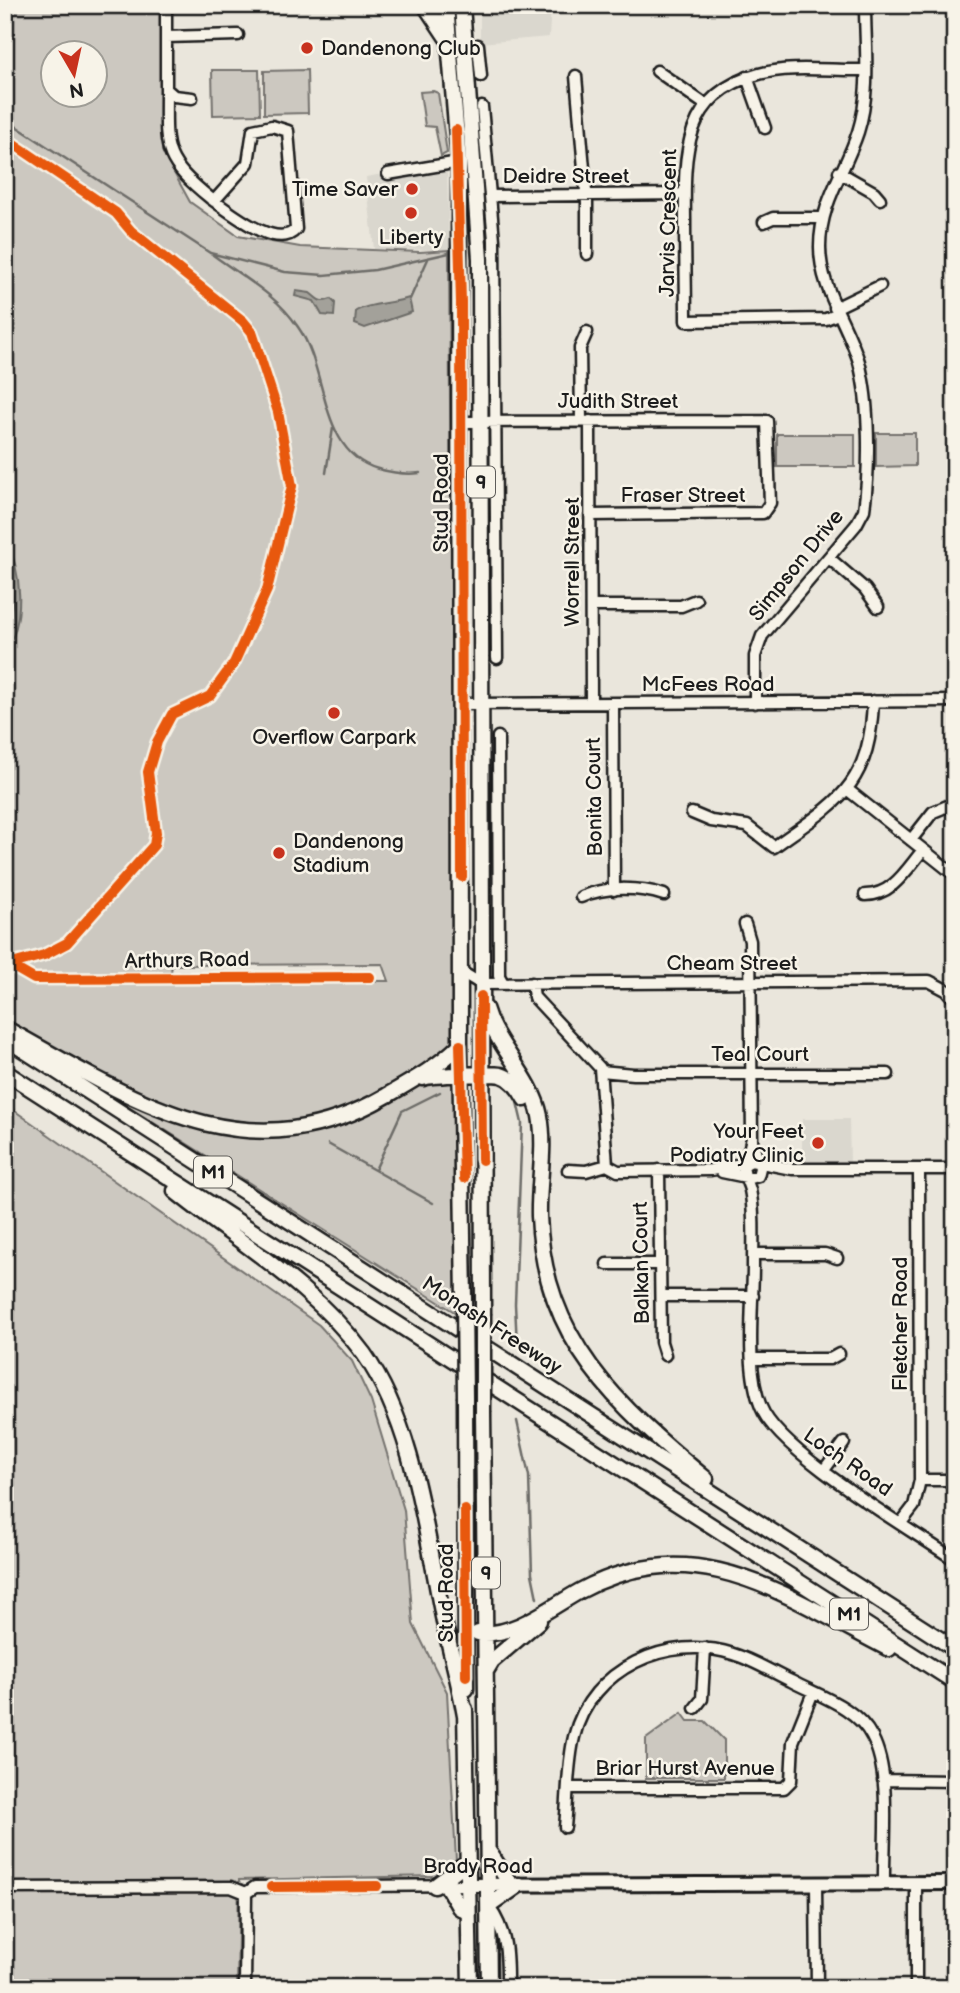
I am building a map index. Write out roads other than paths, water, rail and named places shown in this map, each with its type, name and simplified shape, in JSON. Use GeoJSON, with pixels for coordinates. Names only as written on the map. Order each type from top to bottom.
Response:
{"type":"FeatureCollection","features":[{"type":"Feature","properties":{"kind":"highway"},"geometry":{"type":"LineString","coordinates":[[425,5],[447,38]]}},
{"type":"Feature","properties":{"kind":"highway","name":"Stud Road"},"geometry":{"type":"LineString","coordinates":[[446,5],[459,162],[460,1076],[465,1398],[467,1912],[470,1988]]}},
{"type":"Feature","properties":{"kind":"highway","name":"Stud Road"},"geometry":{"type":"LineString","coordinates":[[464,9],[473,61],[488,421],[482,704],[481,1077],[489,1988]]}},
{"type":"Feature","properties":{"kind":"highway"},"geometry":{"type":"LineString","coordinates":[[481,983],[496,1037],[533,1095],[540,1115],[539,1218],[552,1290],[568,1333],[596,1377],[654,1436],[752,1518]]}},
{"type":"Feature","properties":{"kind":"highway"},"geometry":{"type":"LineString","coordinates":[[5,1028],[155,1107],[191,1122],[273,1132],[310,1128],[342,1119],[444,1061],[460,1045]]}},
{"type":"Feature","properties":{"kind":"highway","name":"Monash Freeway"},"geometry":{"type":"LineString","coordinates":[[5,1038],[955,1649]]}},
{"type":"Feature","properties":{"kind":"highway","name":"M1"},"geometry":{"type":"LineString","coordinates":[[5,1072],[955,1683]]}},
{"type":"Feature","properties":{"kind":"highway"},"geometry":{"type":"LineString","coordinates":[[404,1086],[429,1076],[502,1075],[519,1087],[530,1109],[540,1157]]}},
{"type":"Feature","properties":{"kind":"highway"},"geometry":{"type":"LineString","coordinates":[[118,1145],[284,1275],[331,1316],[363,1353],[398,1418],[465,1716]]}},
{"type":"Feature","properties":{"kind":"highway"},"geometry":{"type":"LineString","coordinates":[[443,1614],[452,1627],[466,1632],[504,1633],[602,1579],[645,1566],[677,1564],[713,1568],[756,1581],[955,1683]]}},
{"type":"Feature","properties":{"kind":"highway"},"geometry":{"type":"LineString","coordinates":[[486,1671],[492,1661],[544,1617],[548,1609]]}},
{"type":"Feature","properties":{"kind":"highway"},"geometry":{"type":"LineString","coordinates":[[488,1850],[515,1885],[489,1906]]}},
{"type":"Feature","properties":{"kind":"highway"},"geometry":{"type":"LineString","coordinates":[[467,1862],[441,1886],[459,1907],[467,1912]]}},
{"type":"Feature","properties":{"kind":"main road","name":"Brady Road"},"geometry":{"type":"LineString","coordinates":[[467,1885],[955,1883]]}},
{"type":"Feature","properties":{"kind":"street"},"geometry":{"type":"LineString","coordinates":[[166,5],[166,145],[169,156],[189,181],[214,201],[259,230],[277,236],[291,234],[296,229],[297,213],[288,131],[272,126],[253,130],[248,163],[214,201]]}},
{"type":"Feature","properties":{"kind":"street","name":"Simpson Drive"},"geometry":{"type":"LineString","coordinates":[[755,703],[755,656],[762,636],[856,525],[864,510],[865,393],[858,360],[822,272],[822,218],[858,131],[865,97],[865,5]]}},
{"type":"Feature","properties":{"kind":"street"},"geometry":{"type":"LineString","coordinates":[[166,37],[238,35]]}},
{"type":"Feature","properties":{"kind":"street"},"geometry":{"type":"LineString","coordinates":[[478,45],[473,61],[481,76]]}},
{"type":"Feature","properties":{"kind":"street","name":"Jarvis Crescent"},"geometry":{"type":"LineString","coordinates":[[836,311],[826,319],[686,320],[686,147],[706,105],[726,87],[747,77],[774,71],[865,70]]}},
{"type":"Feature","properties":{"kind":"street"},"geometry":{"type":"LineString","coordinates":[[657,71],[706,105]]}},
{"type":"Feature","properties":{"kind":"street"},"geometry":{"type":"LineString","coordinates":[[576,76],[586,196],[587,254]]}},
{"type":"Feature","properties":{"kind":"street"},"geometry":{"type":"LineString","coordinates":[[747,77],[765,128]]}},
{"type":"Feature","properties":{"kind":"street"},"geometry":{"type":"LineString","coordinates":[[166,89],[174,96],[191,98]]}},
{"type":"Feature","properties":{"kind":"street","name":"Stud Road"},"geometry":{"type":"LineString","coordinates":[[482,107],[494,240],[488,421],[496,658]]}},
{"type":"Feature","properties":{"kind":"street"},"geometry":{"type":"LineString","coordinates":[[388,174],[459,162]]}},
{"type":"Feature","properties":{"kind":"street"},"geometry":{"type":"LineString","coordinates":[[839,172],[874,192],[880,199]]}},
{"type":"Feature","properties":{"kind":"street","name":"Deidre Street"},"geometry":{"type":"LineString","coordinates":[[490,196],[684,194]]}},
{"type":"Feature","properties":{"kind":"street"},"geometry":{"type":"LineString","coordinates":[[764,222],[773,218],[822,218]]}},
{"type":"Feature","properties":{"kind":"street"},"geometry":{"type":"LineString","coordinates":[[836,311],[880,286]]}},
{"type":"Feature","properties":{"kind":"street","name":"Worrell Street"},"geometry":{"type":"LineString","coordinates":[[587,332],[580,348],[591,515],[592,703]]}},
{"type":"Feature","properties":{"kind":"street","name":"Judith Street"},"geometry":{"type":"LineString","coordinates":[[461,422],[770,417]]}},
{"type":"Feature","properties":{"kind":"street","name":"Fraser Street"},"geometry":{"type":"LineString","coordinates":[[591,515],[763,513],[770,503],[770,417]]}},
{"type":"Feature","properties":{"kind":"street"},"geometry":{"type":"LineString","coordinates":[[829,558],[865,589],[878,607]]}},
{"type":"Feature","properties":{"kind":"street"},"geometry":{"type":"LineString","coordinates":[[591,606],[681,606],[696,600]]}},
{"type":"Feature","properties":{"kind":"street"},"geometry":{"type":"LineString","coordinates":[[692,813],[704,819],[747,826],[774,846],[830,807],[848,790],[869,747],[873,701]]}},
{"type":"Feature","properties":{"kind":"street","name":"McFees Road"},"geometry":{"type":"LineString","coordinates":[[461,704],[955,701]]}},
{"type":"Feature","properties":{"kind":"street","name":"Bonita Court"},"geometry":{"type":"LineString","coordinates":[[612,704],[614,890]]}},
{"type":"Feature","properties":{"kind":"street"},"geometry":{"type":"LineString","coordinates":[[460,971],[472,981],[503,983],[499,976],[498,737]]}},
{"type":"Feature","properties":{"kind":"street"},"geometry":{"type":"LineString","coordinates":[[848,790],[955,875]]}},
{"type":"Feature","properties":{"kind":"street"},"geometry":{"type":"LineString","coordinates":[[911,840],[933,812],[955,803]]}},
{"type":"Feature","properties":{"kind":"street"},"geometry":{"type":"LineString","coordinates":[[865,895],[876,895],[891,888],[923,850]]}},
{"type":"Feature","properties":{"kind":"street"},"geometry":{"type":"LineString","coordinates":[[581,897],[614,890],[650,890],[664,895]]}},
{"type":"Feature","properties":{"kind":"street"},"geometry":{"type":"LineString","coordinates":[[746,924],[750,941],[752,1074],[751,1138],[746,1163]]}},
{"type":"Feature","properties":{"kind":"street","name":"Cheam Street"},"geometry":{"type":"LineString","coordinates":[[503,983],[929,981],[946,990],[955,1000]]}},
{"type":"Feature","properties":{"kind":"street"},"geometry":{"type":"LineString","coordinates":[[536,983],[539,1001],[601,1075],[607,1165]]}},
{"type":"Feature","properties":{"kind":"street","name":"Teal Court"},"geometry":{"type":"LineString","coordinates":[[601,1075],[888,1074]]}},
{"type":"Feature","properties":{"kind":"street"},"geometry":{"type":"LineString","coordinates":[[751,1138],[758,1164]]}},
{"type":"Feature","properties":{"kind":"street"},"geometry":{"type":"LineString","coordinates":[[711,1170],[746,1163],[792,1170]]}},
{"type":"Feature","properties":{"kind":"street","name":"Loch Road"},"geometry":{"type":"LineString","coordinates":[[746,1163],[743,1171],[752,1201],[753,1359],[755,1387],[761,1408],[773,1430],[797,1453],[955,1560]]}},
{"type":"Feature","properties":{"kind":"street","name":"Loch Road"},"geometry":{"type":"LineString","coordinates":[[752,1201],[758,1164]]}},
{"type":"Feature","properties":{"kind":"street"},"geometry":{"type":"LineString","coordinates":[[568,1170],[586,1171],[607,1165],[618,1171],[711,1170],[758,1176],[792,1170],[955,1169]]}},
{"type":"Feature","properties":{"kind":"street","name":"Fletcher Road"},"geometry":{"type":"LineString","coordinates":[[901,1523],[914,1506],[920,1480],[919,1169]]}},
{"type":"Feature","properties":{"kind":"street","name":"Balkan Court"},"geometry":{"type":"LineString","coordinates":[[659,1170],[661,1342],[665,1354]]}},
{"type":"Feature","properties":{"kind":"street"},"geometry":{"type":"LineString","coordinates":[[753,1254],[825,1254],[837,1258]]}},
{"type":"Feature","properties":{"kind":"street"},"geometry":{"type":"LineString","coordinates":[[607,1264],[660,1264]]}},
{"type":"Feature","properties":{"kind":"street"},"geometry":{"type":"LineString","coordinates":[[661,1296],[753,1296]]}},
{"type":"Feature","properties":{"kind":"street"},"geometry":{"type":"LineString","coordinates":[[753,1359],[831,1359],[839,1354]]}},
{"type":"Feature","properties":{"kind":"street"},"geometry":{"type":"LineString","coordinates":[[824,1470],[844,1443]]}},
{"type":"Feature","properties":{"kind":"street"},"geometry":{"type":"LineString","coordinates":[[920,1480],[955,1480]]}},
{"type":"Feature","properties":{"kind":"street"},"geometry":{"type":"LineString","coordinates":[[565,1827],[574,1735],[598,1690],[623,1669],[651,1655],[679,1647],[733,1653],[851,1713],[871,1734],[880,1755],[883,1780],[884,1884]]}},
{"type":"Feature","properties":{"kind":"street"},"geometry":{"type":"LineString","coordinates":[[695,1708],[702,1699],[705,1648]]}},
{"type":"Feature","properties":{"kind":"street","name":"Briar Hurst Avenue"},"geometry":{"type":"LineString","coordinates":[[569,1788],[784,1788],[791,1781],[793,1742],[813,1692]]}},
{"type":"Feature","properties":{"kind":"street"},"geometry":{"type":"LineString","coordinates":[[883,1780],[955,1781]]}},
{"type":"Feature","properties":{"kind":"street"},"geometry":{"type":"LineString","coordinates":[[916,1883],[916,1988]]}},
{"type":"Feature","properties":{"kind":"street"},"geometry":{"type":"LineString","coordinates":[[816,1884],[817,1988]]}},
{"type":"Feature","properties":{"kind":"street","name":"Brady Road"},"geometry":{"type":"LineString","coordinates":[[5,1888],[231,1887],[246,1893],[258,1887],[467,1885]]}},
{"type":"Feature","properties":{"kind":"street"},"geometry":{"type":"LineString","coordinates":[[245,1988],[246,1893]]}},
{"type":"Feature","properties":{"kind":"street"},"geometry":{"type":"LineString","coordinates":[[489,1906],[501,1923],[507,1943],[508,1988]]}},
{"type":"Feature","properties":{"kind":"water"},"geometry":{"type":"Polygon","coordinates":[[[296,291],[310,293],[321,301],[331,299],[335,303],[334,316],[322,315],[314,301],[295,296],[296,291]]]}},
{"type":"Feature","properties":{"kind":"water"},"geometry":{"type":"Polygon","coordinates":[[[409,298],[412,312],[365,328],[355,324],[356,311],[409,298]]]}},
{"type":"Feature","properties":{"kind":"water"},"geometry":{"type":"Polygon","coordinates":[[[5,537],[18,580],[19,611],[12,640],[5,653],[5,537]]]}},
{"type":"Feature","properties":{"kind":"waterway"},"geometry":{"type":"LineString","coordinates":[[5,119],[210,253],[285,272],[324,275],[375,270],[449,253]]}},
{"type":"Feature","properties":{"kind":"waterway"},"geometry":{"type":"LineString","coordinates":[[213,255],[270,296],[298,327],[308,345],[334,428],[345,446],[359,460],[378,469],[420,473]]}},
{"type":"Feature","properties":{"kind":"waterway"},"geometry":{"type":"LineString","coordinates":[[410,299],[428,259]]}},
{"type":"Feature","properties":{"kind":"waterway"},"geometry":{"type":"LineString","coordinates":[[326,473],[333,428]]}},
{"type":"Feature","properties":{"kind":"waterway"},"geometry":{"type":"LineString","coordinates":[[375,1170],[402,1111],[440,1092]]}},
{"type":"Feature","properties":{"kind":"waterway"},"geometry":{"type":"LineString","coordinates":[[517,1102],[522,1123],[515,1304],[517,1346]]}},
{"type":"Feature","properties":{"kind":"waterway"},"geometry":{"type":"LineString","coordinates":[[328,1144],[433,1203]]}},
{"type":"Feature","properties":{"kind":"waterway"},"geometry":{"type":"LineString","coordinates":[[517,1421],[529,1476],[532,1574],[537,1598]]}},
{"type":"Feature","properties":{"kind":"place","name":"Dandenong Club"},"geometry":{"type":"Point","coordinates":[307,48]}},
{"type":"Feature","properties":{"kind":"place","name":"Time Saver"},"geometry":{"type":"Point","coordinates":[412,189]}},
{"type":"Feature","properties":{"kind":"place","name":"Liberty"},"geometry":{"type":"Point","coordinates":[411,213]}},
{"type":"Feature","properties":{"kind":"place","name":"Overflow Carpark"},"geometry":{"type":"Point","coordinates":[334,713]}},
{"type":"Feature","properties":{"kind":"place","name":"Dandenong Stadium"},"geometry":{"type":"Point","coordinates":[279,853]}},
{"type":"Feature","properties":{"kind":"place","name":"Your Feet Podiatry Clinic"},"geometry":{"type":"Point","coordinates":[818,1143]}}]}
